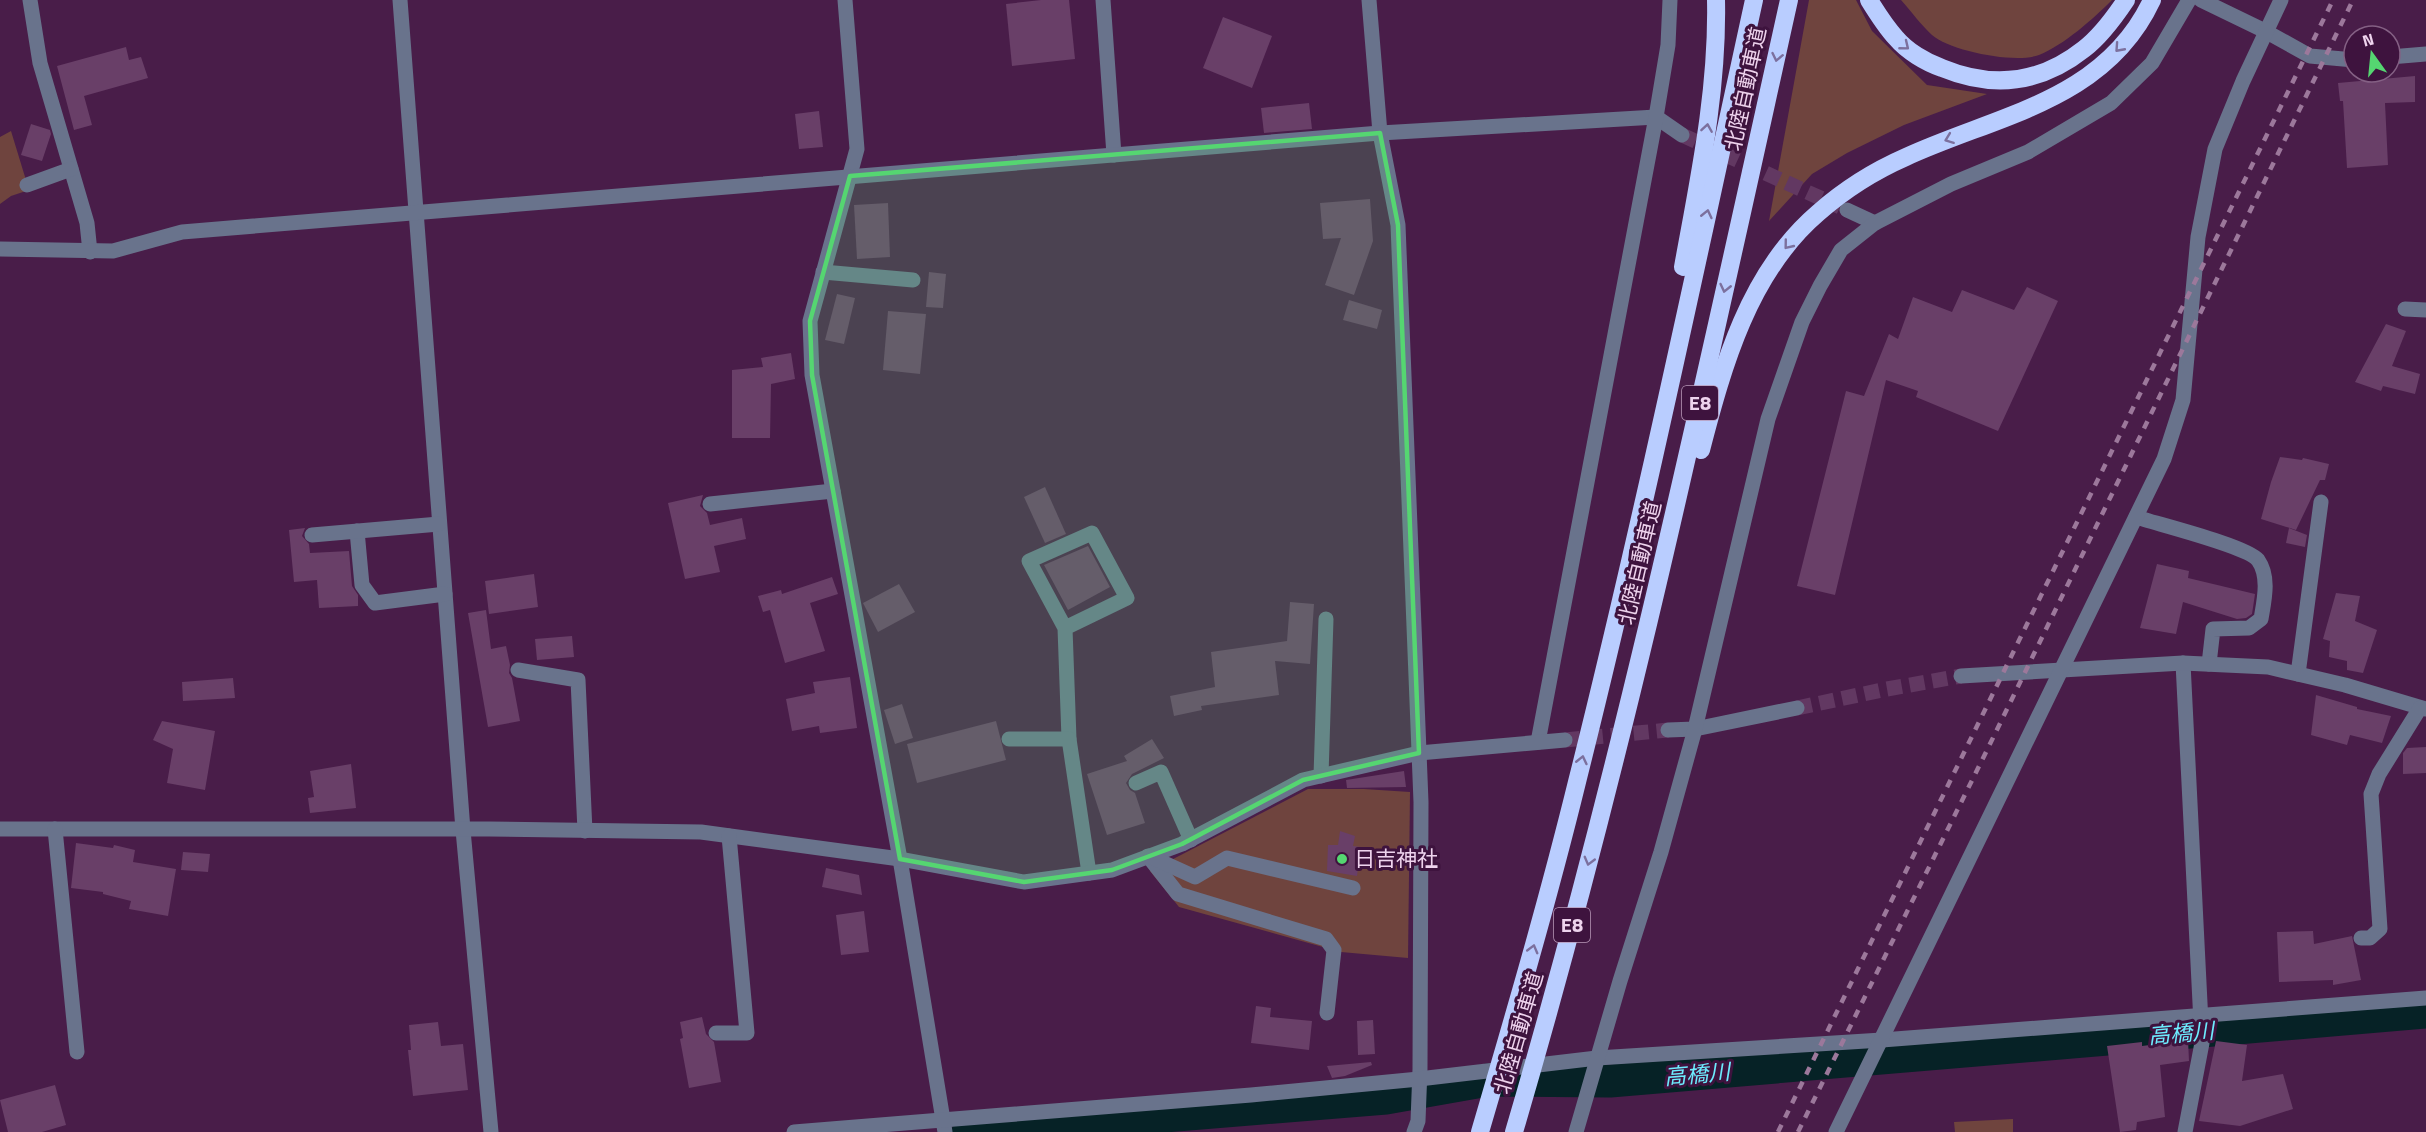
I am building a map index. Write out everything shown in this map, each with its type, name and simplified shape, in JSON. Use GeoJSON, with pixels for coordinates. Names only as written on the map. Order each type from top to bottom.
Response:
{"type":"FeatureCollection","features":[{"type":"Feature","properties":{"kind":"highway"},"geometry":{"type":"LineString","coordinates":[[1640,517],[1710,104],[1716,44],[1716,0]]}},
{"type":"Feature","properties":{"kind":"highway","name":"北陸自動車道"},"geometry":{"type":"LineString","coordinates":[[1481,1128],[1506,1046],[1577,782],[1640,517],[1754,0]]}},
{"type":"Feature","properties":{"kind":"highway","name":"北陸自動車道"},"geometry":{"type":"LineString","coordinates":[[1515,1129],[1605,805],[1673,521],[1789,0]]}},
{"type":"Feature","properties":{"kind":"highway"},"geometry":{"type":"LineString","coordinates":[[1869,0],[1897,40],[1933,65],[1956,74],[1982,80],[2006,82],[2059,66],[2085,48],[2106,28],[2126,0]]}},
{"type":"Feature","properties":{"kind":"highway"},"geometry":{"type":"LineString","coordinates":[[1605,805],[1638,705],[1721,379],[1752,299],[1774,263],[1817,214],[1872,174],[1925,149],[2039,104],[2071,88],[2097,70],[2137,27],[2152,0]]}},
{"type":"Feature","properties":{"kind":"street"},"geometry":{"type":"LineString","coordinates":[[30,0],[40,63],[87,223],[90,252]]}},
{"type":"Feature","properties":{"kind":"street"},"geometry":{"type":"LineString","coordinates":[[400,0],[463,830],[490,1132]]}},
{"type":"Feature","properties":{"kind":"street"},"geometry":{"type":"LineString","coordinates":[[845,0],[856,149],[810,321],[812,375],[900,859],[945,1126]]}},
{"type":"Feature","properties":{"kind":"street"},"geometry":{"type":"LineString","coordinates":[[1102,0],[1114,154]]}},
{"type":"Feature","properties":{"kind":"street"},"geometry":{"type":"LineString","coordinates":[[1369,0],[1380,133],[1398,225],[1421,802],[1419,1079],[1418,1121],[1414,1132]]}},
{"type":"Feature","properties":{"kind":"street"},"geometry":{"type":"LineString","coordinates":[[1538,742],[1656,117],[1668,45],[1670,0]]}},
{"type":"Feature","properties":{"kind":"street"},"geometry":{"type":"LineString","coordinates":[[1576,1132],[1661,852],[1695,729],[1768,419],[1802,322],[1820,286],[1841,249],[1875,223],[1951,184],[2028,152],[2111,103],[2152,63],[2189,0]]}},
{"type":"Feature","properties":{"kind":"street"},"geometry":{"type":"LineString","coordinates":[[2201,0],[2310,56],[2342,59]]}},
{"type":"Feature","properties":{"kind":"street"},"geometry":{"type":"LineString","coordinates":[[1836,1132],[2164,459],[2183,400],[2198,237],[2215,149],[2265,31],[2281,0]]}},
{"type":"Feature","properties":{"kind":"street"},"geometry":{"type":"LineString","coordinates":[[2402,56],[2426,54]]}},
{"type":"Feature","properties":{"kind":"street"},"geometry":{"type":"LineString","coordinates":[[0,249],[113,251],[182,232],[1380,133],[1656,117],[1682,135]]}},
{"type":"Feature","properties":{"kind":"street"},"geometry":{"type":"LineString","coordinates":[[27,185],[71,169]]}},
{"type":"Feature","properties":{"kind":"street"},"geometry":{"type":"LineString","coordinates":[[1847,210],[1875,223]]}},
{"type":"Feature","properties":{"kind":"street"},"geometry":{"type":"LineString","coordinates":[[823,272],[913,280]]}},
{"type":"Feature","properties":{"kind":"street"},"geometry":{"type":"LineString","coordinates":[[2405,309],[2426,310]]}},
{"type":"Feature","properties":{"kind":"street"},"geometry":{"type":"LineString","coordinates":[[710,504],[833,491]]}},
{"type":"Feature","properties":{"kind":"street"},"geometry":{"type":"LineString","coordinates":[[2298,674],[2321,502]]}},
{"type":"Feature","properties":{"kind":"street"},"geometry":{"type":"LineString","coordinates":[[2136,517],[2229,545],[2257,559],[2265,575],[2265,596],[2261,619],[2249,628],[2213,629],[2209,664]]}},
{"type":"Feature","properties":{"kind":"street"},"geometry":{"type":"LineString","coordinates":[[312,535],[440,524]]}},
{"type":"Feature","properties":{"kind":"street"},"geometry":{"type":"LineString","coordinates":[[357,531],[362,585],[375,603],[445,594]]}},
{"type":"Feature","properties":{"kind":"street"},"geometry":{"type":"LineString","coordinates":[[1065,628],[1127,598],[1092,533],[1029,561],[1065,628],[1068,739],[1089,873]]}},
{"type":"Feature","properties":{"kind":"street"},"geometry":{"type":"LineString","coordinates":[[1321,776],[1326,619]]}},
{"type":"Feature","properties":{"kind":"street"},"geometry":{"type":"LineString","coordinates":[[2183,663],[2202,1043],[2185,1132]]}},
{"type":"Feature","properties":{"kind":"street"},"geometry":{"type":"LineString","coordinates":[[1961,676],[2183,663],[2268,667],[2345,685],[2423,709],[2379,774],[2371,794],[2380,929],[2370,938],[2361,938]]}},
{"type":"Feature","properties":{"kind":"street"},"geometry":{"type":"LineString","coordinates":[[518,670],[578,680],[585,831]]}},
{"type":"Feature","properties":{"kind":"street"},"geometry":{"type":"LineString","coordinates":[[1668,730],[1695,729],[1797,708]]}},
{"type":"Feature","properties":{"kind":"street"},"geometry":{"type":"LineString","coordinates":[[1009,739],[1068,739]]}},
{"type":"Feature","properties":{"kind":"street"},"geometry":{"type":"LineString","coordinates":[[0,829],[702,832],[900,859],[1024,882],[1112,870],[1191,840],[1303,780],[1419,753],[1565,740]]}},
{"type":"Feature","properties":{"kind":"street"},"geometry":{"type":"LineString","coordinates":[[1136,783],[1161,772],[1191,840]]}},
{"type":"Feature","properties":{"kind":"street"},"geometry":{"type":"LineString","coordinates":[[55,830],[76,1052]]}},
{"type":"Feature","properties":{"kind":"street"},"geometry":{"type":"LineString","coordinates":[[716,1033],[747,1033],[729,836]]}},
{"type":"Feature","properties":{"kind":"street"},"geometry":{"type":"LineString","coordinates":[[1148,856],[1195,877],[1227,858],[1353,888]]}},
{"type":"Feature","properties":{"kind":"street"},"geometry":{"type":"LineString","coordinates":[[1148,856],[1178,894],[1326,939],[1334,950],[1327,1013]]}},
{"type":"Feature","properties":{"kind":"street"},"geometry":{"type":"LineString","coordinates":[[794,1132],[945,1126],[1419,1079],[1597,1058],[1882,1040],[2426,998]]}},
{"type":"Feature","properties":{"kind":"highlighted area"},"geometry":{"type":"Polygon","coordinates":[[[1380,133],[1398,225],[1419,753],[1303,780],[1182,844],[1112,870],[1024,882],[900,859],[812,375],[810,321],[850,176],[1380,133]]]}},
{"type":"Feature","properties":{"kind":"shaded area"},"geometry":{"type":"Polygon","coordinates":[[[1809,0],[1856,0],[1872,31],[1927,85],[1987,94],[1904,125],[1847,153],[1812,174],[1769,221],[1809,0]]]}},
{"type":"Feature","properties":{"kind":"shaded area"},"geometry":{"type":"Polygon","coordinates":[[[1901,0],[2112,0],[2087,23],[2049,51],[2039,55],[2015,58],[1967,51],[1941,41],[1928,31],[1901,0]]]}},
{"type":"Feature","properties":{"kind":"shaded area"},"geometry":{"type":"Polygon","coordinates":[[[11,131],[29,190],[11,196],[0,204],[0,137],[11,131]]]}},
{"type":"Feature","properties":{"kind":"shaded area"},"geometry":{"type":"Polygon","coordinates":[[[1308,789],[1410,792],[1408,958],[1341,952],[1179,907],[1150,871],[1308,789]]]}},
{"type":"Feature","properties":{"kind":"shaded area"},"geometry":{"type":"Polygon","coordinates":[[[2013,1119],[2013,1132],[1955,1132],[1954,1122],[2013,1119]]]}},
{"type":"Feature","properties":{"kind":"building"},"geometry":{"type":"Polygon","coordinates":[[[1069,0],[1075,59],[1012,66],[1006,4],[1069,0]]]}},
{"type":"Feature","properties":{"kind":"building"},"geometry":{"type":"Polygon","coordinates":[[[1223,17],[1272,36],[1252,88],[1203,68],[1223,17]]]}},
{"type":"Feature","properties":{"kind":"building"},"geometry":{"type":"Polygon","coordinates":[[[126,47],[129,60],[141,57],[148,78],[84,96],[92,125],[74,130],[57,66],[126,47]]]}},
{"type":"Feature","properties":{"kind":"building"},"geometry":{"type":"Polygon","coordinates":[[[2415,76],[2415,102],[2385,103],[2388,165],[2347,168],[2343,101],[2340,101],[2338,83],[2402,84],[2402,77],[2415,76]]]}},
{"type":"Feature","properties":{"kind":"building"},"geometry":{"type":"Polygon","coordinates":[[[1309,103],[1312,129],[1264,133],[1261,108],[1309,103]]]}},
{"type":"Feature","properties":{"kind":"building"},"geometry":{"type":"Polygon","coordinates":[[[819,111],[823,147],[799,149],[795,114],[819,111]]]}},
{"type":"Feature","properties":{"kind":"building"},"geometry":{"type":"Polygon","coordinates":[[[31,124],[50,130],[51,134],[42,161],[21,155],[31,124]]]}},
{"type":"Feature","properties":{"kind":"building"},"geometry":{"type":"Polygon","coordinates":[[[1370,199],[1373,241],[1354,295],[1325,285],[1341,238],[1323,239],[1320,203],[1370,199]]]}},
{"type":"Feature","properties":{"kind":"building"},"geometry":{"type":"Polygon","coordinates":[[[888,203],[890,257],[857,259],[854,205],[888,203]]]}},
{"type":"Feature","properties":{"kind":"building"},"geometry":{"type":"Polygon","coordinates":[[[929,272],[946,274],[943,308],[926,307],[929,272]]]}},
{"type":"Feature","properties":{"kind":"building"},"geometry":{"type":"Polygon","coordinates":[[[2027,287],[2058,301],[1998,431],[1916,397],[1918,391],[1886,380],[1835,595],[1797,586],[1846,391],[1864,396],[1889,334],[1898,339],[1913,297],[1952,312],[1962,290],[2014,310],[2027,287]]]}},
{"type":"Feature","properties":{"kind":"building"},"geometry":{"type":"Polygon","coordinates":[[[837,294],[855,298],[844,344],[825,340],[837,294]]]}},
{"type":"Feature","properties":{"kind":"building"},"geometry":{"type":"Polygon","coordinates":[[[1349,300],[1382,310],[1377,329],[1343,320],[1349,300]]]}},
{"type":"Feature","properties":{"kind":"building"},"geometry":{"type":"Polygon","coordinates":[[[888,311],[926,314],[920,374],[883,370],[888,311]]]}},
{"type":"Feature","properties":{"kind":"building"},"geometry":{"type":"Polygon","coordinates":[[[2386,324],[2406,331],[2392,366],[2420,374],[2415,394],[2383,386],[2381,391],[2355,382],[2386,324]]]}},
{"type":"Feature","properties":{"kind":"building"},"geometry":{"type":"Polygon","coordinates":[[[791,353],[795,379],[771,384],[770,438],[732,438],[732,370],[763,367],[761,358],[791,353]]]}},
{"type":"Feature","properties":{"kind":"building"},"geometry":{"type":"Polygon","coordinates":[[[2280,457],[2302,460],[2303,458],[2329,464],[2325,480],[2320,480],[2296,530],[2261,519],[2280,457]]]}},
{"type":"Feature","properties":{"kind":"building"},"geometry":{"type":"Polygon","coordinates":[[[1045,487],[1066,534],[1045,543],[1024,497],[1045,487]]]}},
{"type":"Feature","properties":{"kind":"building"},"geometry":{"type":"Polygon","coordinates":[[[703,495],[700,506],[707,513],[710,525],[742,518],[746,539],[714,546],[720,572],[685,579],[668,503],[703,495]]]}},
{"type":"Feature","properties":{"kind":"building"},"geometry":{"type":"Polygon","coordinates":[[[305,528],[302,536],[309,544],[310,553],[349,551],[352,586],[358,595],[358,606],[319,608],[317,580],[294,582],[289,530],[305,528]]]}},
{"type":"Feature","properties":{"kind":"building"},"geometry":{"type":"Polygon","coordinates":[[[2289,528],[2307,535],[2305,547],[2286,543],[2289,528]]]}},
{"type":"Feature","properties":{"kind":"building"},"geometry":{"type":"Polygon","coordinates":[[[1088,546],[1110,587],[1068,610],[1044,565],[1088,546]]]}},
{"type":"Feature","properties":{"kind":"building"},"geometry":{"type":"Polygon","coordinates":[[[2157,564],[2189,571],[2188,578],[2255,594],[2252,614],[2246,618],[2237,619],[2183,602],[2176,634],[2140,628],[2157,564]]]}},
{"type":"Feature","properties":{"kind":"building"},"geometry":{"type":"Polygon","coordinates":[[[534,574],[538,607],[489,614],[485,581],[534,574]]]}},
{"type":"Feature","properties":{"kind":"building"},"geometry":{"type":"Polygon","coordinates":[[[832,577],[838,594],[810,603],[825,651],[785,663],[770,610],[763,612],[758,596],[781,590],[782,594],[832,577]]]}},
{"type":"Feature","properties":{"kind":"building"},"geometry":{"type":"Polygon","coordinates":[[[899,584],[915,612],[878,632],[863,603],[899,584]]]}},
{"type":"Feature","properties":{"kind":"building"},"geometry":{"type":"Polygon","coordinates":[[[2336,593],[2360,596],[2355,621],[2377,630],[2363,673],[2347,670],[2347,661],[2329,657],[2330,641],[2323,639],[2336,593]]]}},
{"type":"Feature","properties":{"kind":"building"},"geometry":{"type":"Polygon","coordinates":[[[1290,602],[1314,604],[1310,664],[1275,661],[1279,695],[1201,706],[1202,710],[1174,716],[1170,696],[1215,687],[1211,652],[1287,641],[1290,602]]]}},
{"type":"Feature","properties":{"kind":"building"},"geometry":{"type":"Polygon","coordinates":[[[486,610],[491,649],[506,646],[510,665],[509,673],[512,678],[520,721],[488,727],[468,613],[486,610]]]}},
{"type":"Feature","properties":{"kind":"building"},"geometry":{"type":"Polygon","coordinates":[[[572,636],[574,657],[537,660],[535,639],[572,636]]]}},
{"type":"Feature","properties":{"kind":"building"},"geometry":{"type":"Polygon","coordinates":[[[850,677],[857,728],[820,733],[819,726],[792,731],[786,699],[815,693],[813,682],[850,677]]]}},
{"type":"Feature","properties":{"kind":"building"},"geometry":{"type":"Polygon","coordinates":[[[233,678],[235,698],[183,701],[182,682],[233,678]]]}},
{"type":"Feature","properties":{"kind":"building"},"geometry":{"type":"Polygon","coordinates":[[[2316,695],[2357,707],[2357,709],[2391,716],[2382,743],[2350,735],[2347,745],[2311,735],[2316,695]]]}},
{"type":"Feature","properties":{"kind":"building"},"geometry":{"type":"Polygon","coordinates":[[[902,704],[913,738],[895,744],[884,710],[902,704]]]}},
{"type":"Feature","properties":{"kind":"building"},"geometry":{"type":"Polygon","coordinates":[[[162,721],[215,731],[205,790],[167,783],[173,749],[153,740],[162,721]]]}},
{"type":"Feature","properties":{"kind":"building"},"geometry":{"type":"Polygon","coordinates":[[[996,721],[1006,760],[917,783],[907,744],[996,721]]]}},
{"type":"Feature","properties":{"kind":"building"},"geometry":{"type":"Polygon","coordinates":[[[1152,739],[1164,758],[1132,774],[1126,783],[1135,793],[1145,823],[1107,835],[1087,774],[1127,761],[1124,756],[1152,739]]]}},
{"type":"Feature","properties":{"kind":"building"},"geometry":{"type":"Polygon","coordinates":[[[2426,747],[2426,773],[2403,774],[2403,753],[2407,748],[2426,747]]]}},
{"type":"Feature","properties":{"kind":"building"},"geometry":{"type":"Polygon","coordinates":[[[351,764],[356,808],[310,813],[308,798],[314,797],[310,771],[351,764]]]}},
{"type":"Feature","properties":{"kind":"building"},"geometry":{"type":"Polygon","coordinates":[[[1404,771],[1406,787],[1347,788],[1346,780],[1404,771]]]}},
{"type":"Feature","properties":{"kind":"building"},"geometry":{"type":"Polygon","coordinates":[[[1340,831],[1355,836],[1353,846],[1361,847],[1357,876],[1327,871],[1328,845],[1338,845],[1340,831]]]}},
{"type":"Feature","properties":{"kind":"building"},"geometry":{"type":"Polygon","coordinates":[[[76,843],[113,848],[114,845],[135,850],[133,862],[176,869],[168,916],[129,909],[131,901],[103,894],[103,892],[71,888],[76,843]]]}},
{"type":"Feature","properties":{"kind":"building"},"geometry":{"type":"Polygon","coordinates":[[[183,852],[210,854],[208,872],[181,870],[183,852]]]}},
{"type":"Feature","properties":{"kind":"building"},"geometry":{"type":"Polygon","coordinates":[[[826,868],[859,875],[862,895],[822,887],[826,868]]]}},
{"type":"Feature","properties":{"kind":"building"},"geometry":{"type":"Polygon","coordinates":[[[864,911],[869,952],[841,955],[836,915],[864,911]]]}},
{"type":"Feature","properties":{"kind":"building"},"geometry":{"type":"Polygon","coordinates":[[[2313,931],[2314,944],[2352,936],[2361,980],[2333,985],[2333,980],[2279,982],[2277,932],[2313,931]]]}},
{"type":"Feature","properties":{"kind":"building"},"geometry":{"type":"Polygon","coordinates":[[[1256,1006],[1271,1008],[1270,1017],[1312,1021],[1309,1050],[1251,1043],[1256,1006]]]}},
{"type":"Feature","properties":{"kind":"building"},"geometry":{"type":"Polygon","coordinates":[[[702,1017],[706,1034],[714,1042],[721,1082],[689,1088],[680,1039],[683,1038],[680,1022],[702,1017]]]}},
{"type":"Feature","properties":{"kind":"building"},"geometry":{"type":"Polygon","coordinates":[[[1373,1020],[1375,1054],[1358,1055],[1357,1021],[1373,1020]]]}},
{"type":"Feature","properties":{"kind":"building"},"geometry":{"type":"Polygon","coordinates":[[[438,1022],[441,1046],[463,1044],[468,1090],[413,1096],[408,1050],[411,1050],[409,1025],[438,1022]]]}},
{"type":"Feature","properties":{"kind":"building"},"geometry":{"type":"Polygon","coordinates":[[[2188,1040],[2189,1061],[2160,1065],[2165,1117],[2137,1122],[2136,1130],[2120,1132],[2107,1046],[2142,1042],[2142,1046],[2188,1040]]]}},
{"type":"Feature","properties":{"kind":"building"},"geometry":{"type":"Polygon","coordinates":[[[2216,1041],[2247,1045],[2242,1081],[2283,1074],[2293,1109],[2240,1126],[2199,1121],[2216,1041]]]}},
{"type":"Feature","properties":{"kind":"building"},"geometry":{"type":"Polygon","coordinates":[[[1371,1062],[1372,1065],[1345,1076],[1332,1078],[1327,1066],[1371,1062]]]}},
{"type":"Feature","properties":{"kind":"building"},"geometry":{"type":"Polygon","coordinates":[[[55,1085],[66,1125],[42,1132],[8,1132],[0,1100],[55,1085]]]}},
{"type":"Feature","properties":{"kind":"waterway","name":"高橋川"},"geometry":{"type":"LineString","coordinates":[[968,1132],[1386,1098],[1488,1080],[1610,1081],[2426,1012]]}},
{"type":"Feature","properties":{"kind":"tunnel"},"geometry":{"type":"LineString","coordinates":[[1682,135],[1840,207]]}},
{"type":"Feature","properties":{"kind":"tunnel"},"geometry":{"type":"LineString","coordinates":[[1797,708],[1961,676]]}},
{"type":"Feature","properties":{"kind":"tunnel"},"geometry":{"type":"LineString","coordinates":[[1565,740],[1668,730]]}},
{"type":"Feature","properties":{"kind":"railway"},"geometry":{"type":"LineString","coordinates":[[1778,1132],[2333,0]]}},
{"type":"Feature","properties":{"kind":"railway"},"geometry":{"type":"LineString","coordinates":[[1798,1132],[2353,0]]}},
{"type":"Feature","properties":{"kind":"place","name":"日吉神社"},"geometry":{"type":"Point","coordinates":[1342,859]}}]}
